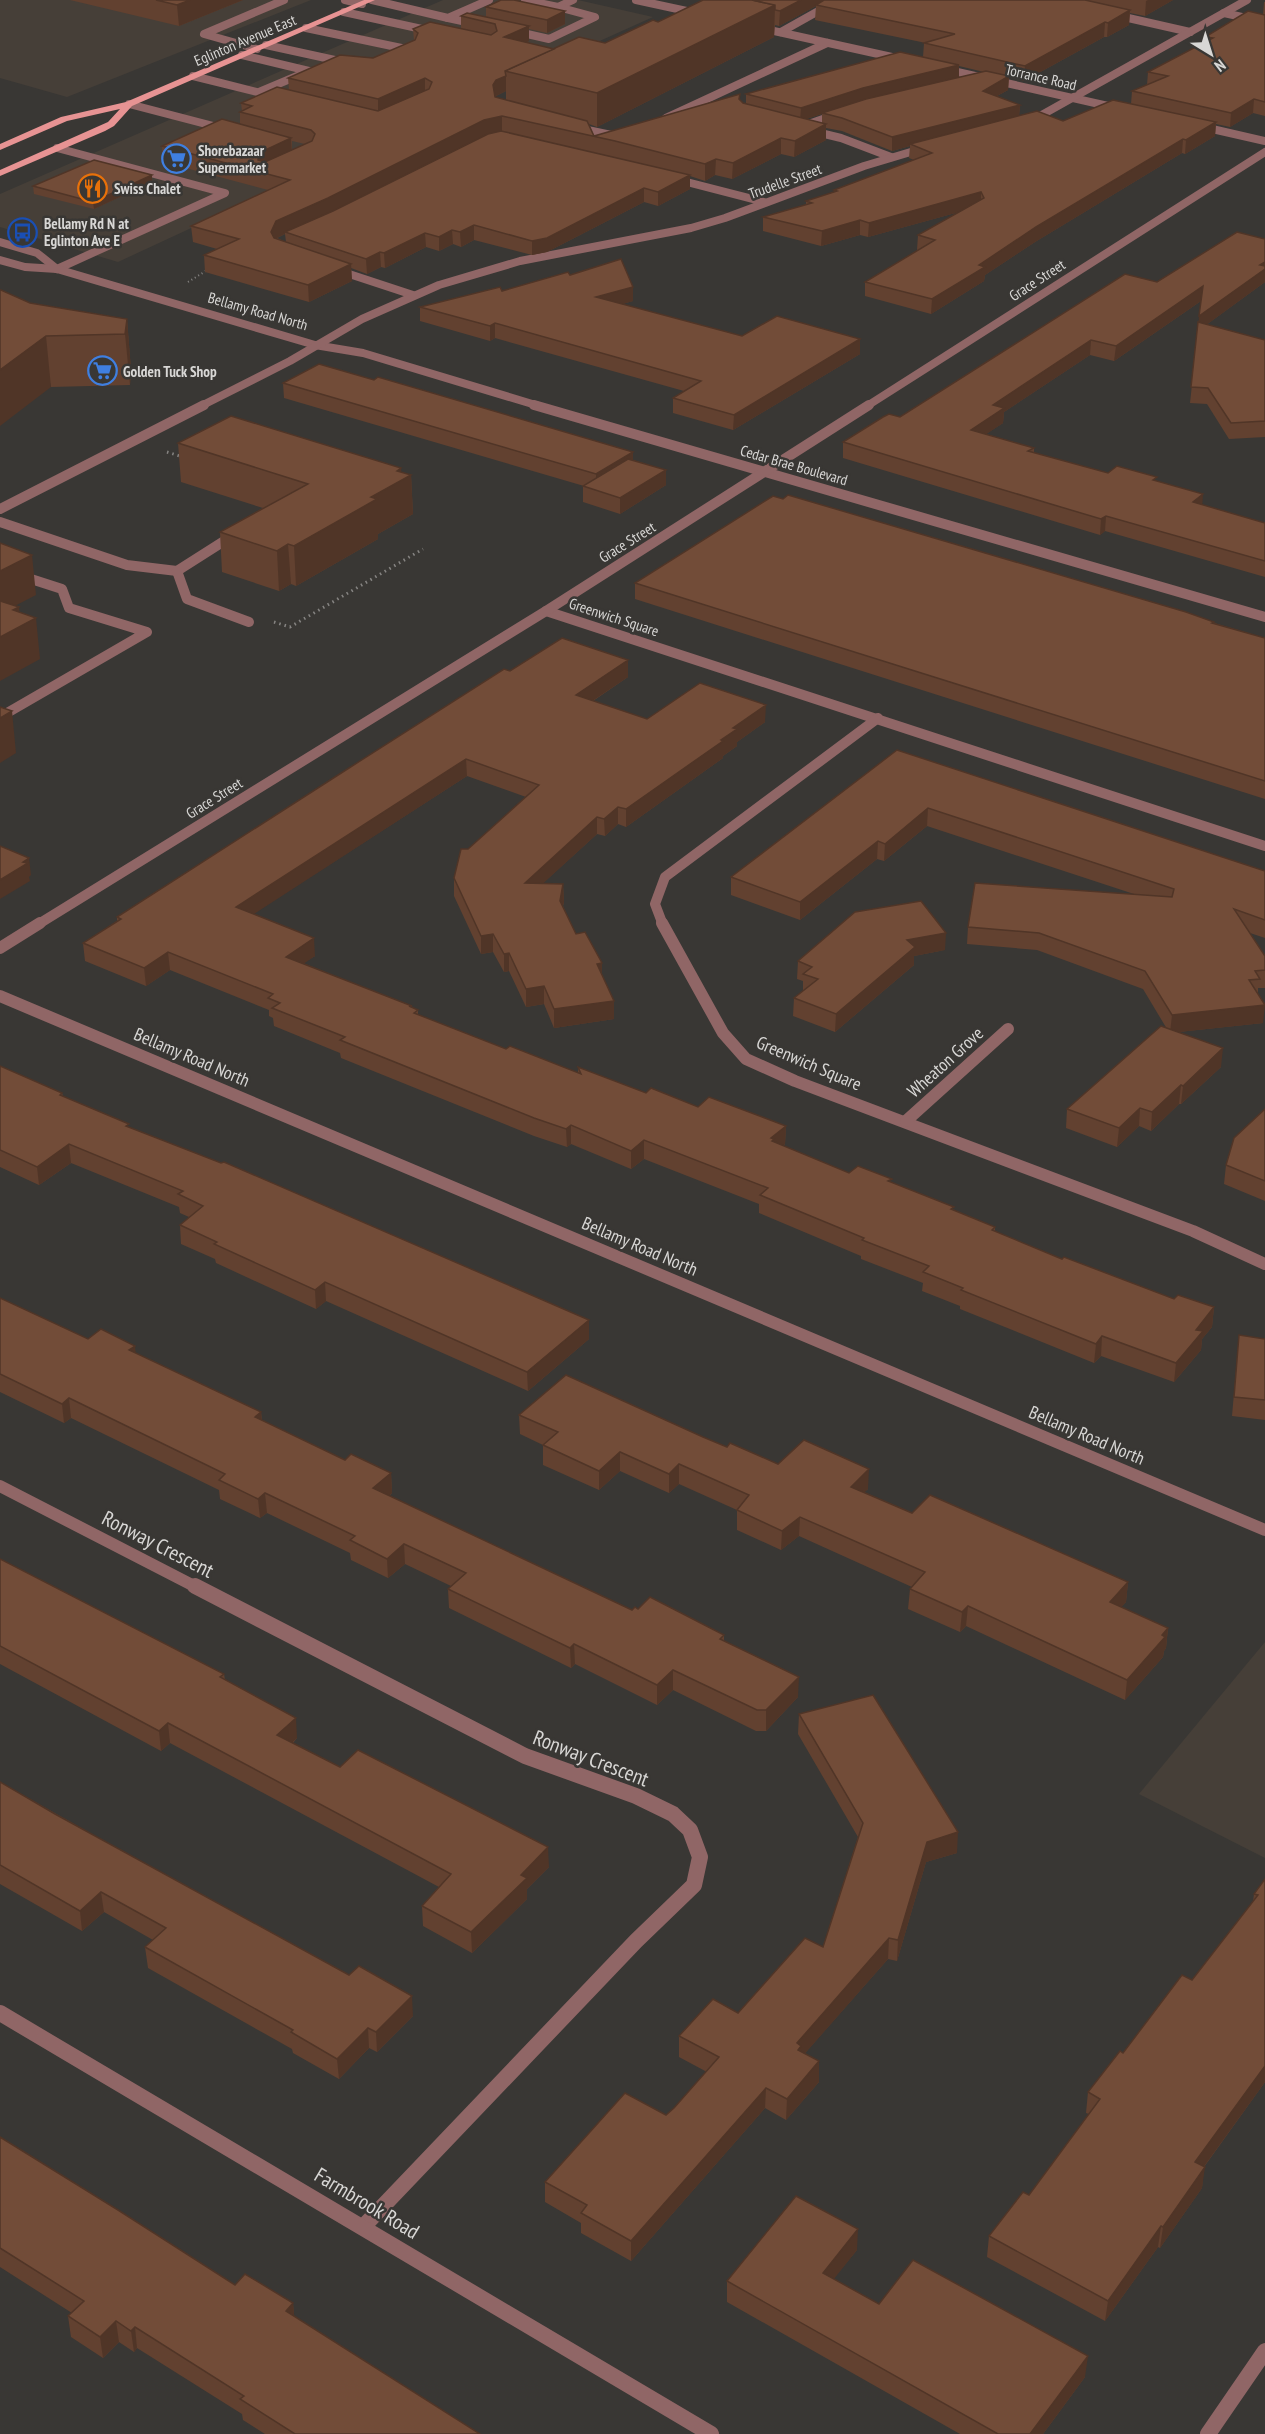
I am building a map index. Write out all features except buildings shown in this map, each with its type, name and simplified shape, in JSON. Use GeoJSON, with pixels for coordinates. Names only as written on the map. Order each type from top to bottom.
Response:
{"type":"FeatureCollection","features":[{"type":"Feature","properties":{"kind":"main road","name":"Eglinton Avenue East"},"geometry":{"type":"LineString","coordinates":[[0,147],[64,119],[129,104],[372,0]]}},
{"type":"Feature","properties":{"kind":"main road","name":"Eglinton Avenue East"},"geometry":{"type":"LineString","coordinates":[[0,173],[111,124],[129,104]]}},
{"type":"Feature","properties":{"kind":"street"},"geometry":{"type":"LineString","coordinates":[[284,0],[204,34],[350,64]]}},
{"type":"Feature","properties":{"kind":"street"},"geometry":{"type":"LineString","coordinates":[[345,0],[362,4]]}},
{"type":"Feature","properties":{"kind":"street"},"geometry":{"type":"LineString","coordinates":[[372,0],[482,25]]}},
{"type":"Feature","properties":{"kind":"street"},"geometry":{"type":"LineString","coordinates":[[448,18],[489,0]]}},
{"type":"Feature","properties":{"kind":"street"},"geometry":{"type":"LineString","coordinates":[[504,29],[549,39],[595,17],[525,0]]}},
{"type":"Feature","properties":{"kind":"street"},"geometry":{"type":"LineString","coordinates":[[558,7],[573,0]]}},
{"type":"Feature","properties":{"kind":"street"},"geometry":{"type":"LineString","coordinates":[[636,0],[652,1],[701,14]]}},
{"type":"Feature","properties":{"kind":"street"},"geometry":{"type":"LineString","coordinates":[[781,32],[838,0]]}},
{"type":"Feature","properties":{"kind":"street"},"geometry":{"type":"LineString","coordinates":[[1028,122],[1247,0]]}},
{"type":"Feature","properties":{"kind":"street"},"geometry":{"type":"LineString","coordinates":[[344,12],[434,31]]}},
{"type":"Feature","properties":{"kind":"street"},"geometry":{"type":"LineString","coordinates":[[675,19],[690,12]]}},
{"type":"Feature","properties":{"kind":"street"},"geometry":{"type":"LineString","coordinates":[[1103,12],[1190,32]]}},
{"type":"Feature","properties":{"kind":"street"},"geometry":{"type":"LineString","coordinates":[[1224,13],[1265,22]]}},
{"type":"Feature","properties":{"kind":"street"},"geometry":{"type":"LineString","coordinates":[[747,25],[907,60]]}},
{"type":"Feature","properties":{"kind":"street"},"geometry":{"type":"LineString","coordinates":[[306,28],[413,50],[402,54]]}},
{"type":"Feature","properties":{"kind":"street"},"geometry":{"type":"LineString","coordinates":[[660,120],[827,43]]}},
{"type":"Feature","properties":{"kind":"street"},"geometry":{"type":"LineString","coordinates":[[242,55],[309,71],[259,92]]}},
{"type":"Feature","properties":{"kind":"street","name":"Torrance Road"},"geometry":{"type":"LineString","coordinates":[[941,68],[1130,111]]}},
{"type":"Feature","properties":{"kind":"street"},"geometry":{"type":"LineString","coordinates":[[194,76],[280,99]]}},
{"type":"Feature","properties":{"kind":"street"},"geometry":{"type":"LineString","coordinates":[[963,84],[987,78]]}},
{"type":"Feature","properties":{"kind":"street"},"geometry":{"type":"LineString","coordinates":[[129,104],[237,132]]}},
{"type":"Feature","properties":{"kind":"street"},"geometry":{"type":"LineString","coordinates":[[844,112],[795,127],[841,138],[891,157]]}},
{"type":"Feature","properties":{"kind":"street"},"geometry":{"type":"LineString","coordinates":[[1186,123],[1265,141]]}},
{"type":"Feature","properties":{"kind":"street"},"geometry":{"type":"LineString","coordinates":[[567,125],[611,136],[620,136]]}},
{"type":"Feature","properties":{"kind":"street","name":"Trudelle Street"},"geometry":{"type":"LineString","coordinates":[[315,345],[413,295],[495,268],[657,237],[720,220],[891,157],[933,146]]}},
{"type":"Feature","properties":{"kind":"street"},"geometry":{"type":"LineString","coordinates":[[57,148],[225,193],[57,269]]}},
{"type":"Feature","properties":{"kind":"street","name":"Grace Street"},"geometry":{"type":"LineString","coordinates":[[0,948],[546,610],[1265,152]]}},
{"type":"Feature","properties":{"kind":"street"},"geometry":{"type":"LineString","coordinates":[[668,177],[764,202]]}},
{"type":"Feature","properties":{"kind":"street","name":"Bellamy Road North"},"geometry":{"type":"LineString","coordinates":[[0,242],[37,253],[57,269]]}},
{"type":"Feature","properties":{"kind":"street","name":"Bellamy Road North"},"geometry":{"type":"LineString","coordinates":[[0,260],[26,267],[57,269],[315,345]]}},
{"type":"Feature","properties":{"kind":"street"},"geometry":{"type":"LineString","coordinates":[[331,268],[413,295]]}},
{"type":"Feature","properties":{"kind":"street","name":"Bellamy Road North"},"geometry":{"type":"LineString","coordinates":[[0,509],[290,361],[315,345]]}},
{"type":"Feature","properties":{"kind":"street","name":"Cedar Brae Boulevard"},"geometry":{"type":"LineString","coordinates":[[315,345],[363,353],[1265,617]]}},
{"type":"Feature","properties":{"kind":"street"},"geometry":{"type":"LineString","coordinates":[[0,522],[127,565],[177,571],[238,532]]}},
{"type":"Feature","properties":{"kind":"street"},"geometry":{"type":"LineString","coordinates":[[0,569],[62,590],[69,608],[147,632],[7,713]]}},
{"type":"Feature","properties":{"kind":"street"},"geometry":{"type":"LineString","coordinates":[[177,571],[187,599],[249,622]]}},
{"type":"Feature","properties":{"kind":"street","name":"Greenwich Square"},"geometry":{"type":"LineString","coordinates":[[546,610],[1265,846]]}},
{"type":"Feature","properties":{"kind":"street","name":"Greenwich Square"},"geometry":{"type":"LineString","coordinates":[[878,718],[665,877],[655,904],[660,920],[723,1033],[746,1059],[795,1081],[1193,1231],[1265,1264]]}},
{"type":"Feature","properties":{"kind":"street","name":"Bellamy Road North"},"geometry":{"type":"LineString","coordinates":[[0,996],[1265,1530]]}},
{"type":"Feature","properties":{"kind":"street","name":"Wheaton Grove"},"geometry":{"type":"LineString","coordinates":[[906,1121],[1008,1029]]}},
{"type":"Feature","properties":{"kind":"street","name":"Ronway Crescent"},"geometry":{"type":"LineString","coordinates":[[0,1486],[525,1756],[636,1796],[673,1814],[690,1830],[700,1857],[694,1885],[636,1941],[363,2227]]}},
{"type":"Feature","properties":{"kind":"street","name":"Farmbrook Road"},"geometry":{"type":"LineString","coordinates":[[0,2013],[711,2434]]}},
{"type":"Feature","properties":{"kind":"street"},"geometry":{"type":"LineString","coordinates":[[1208,2434],[1265,2351]]}},
{"type":"Feature","properties":{"kind":"path"},"geometry":{"type":"LineString","coordinates":[[186,285],[190,279],[210,268]]}},
{"type":"Feature","properties":{"kind":"path"},"geometry":{"type":"LineString","coordinates":[[133,441],[186,458]]}},
{"type":"Feature","properties":{"kind":"shaded area"},"geometry":{"type":"Polygon","coordinates":[[[0,0],[311,0],[67,97],[0,78],[0,0]]]}},
{"type":"Feature","properties":{"kind":"shaded area"},"geometry":{"type":"Polygon","coordinates":[[[443,0],[578,0],[653,17],[118,262],[0,227],[0,194],[443,0]]]}},
{"type":"Feature","properties":{"kind":"shaded area"},"geometry":{"type":"Polygon","coordinates":[[[1265,1642],[1265,1858],[1139,1794],[1265,1642]]]}},
{"type":"Feature","properties":{"kind":"place","name":"Shorebazaar Supermarket"},"geometry":{"type":"Point","coordinates":[177,159]}},
{"type":"Feature","properties":{"kind":"place","name":"Swiss Chalet"},"geometry":{"type":"Point","coordinates":[93,188]}},
{"type":"Feature","properties":{"kind":"place","name":"Bellamy Rd N at Eglinton Ave E"},"geometry":{"type":"Point","coordinates":[23,232]}},
{"type":"Feature","properties":{"kind":"place","name":"Golden Tuck Shop"},"geometry":{"type":"Point","coordinates":[102,371]}}]}
